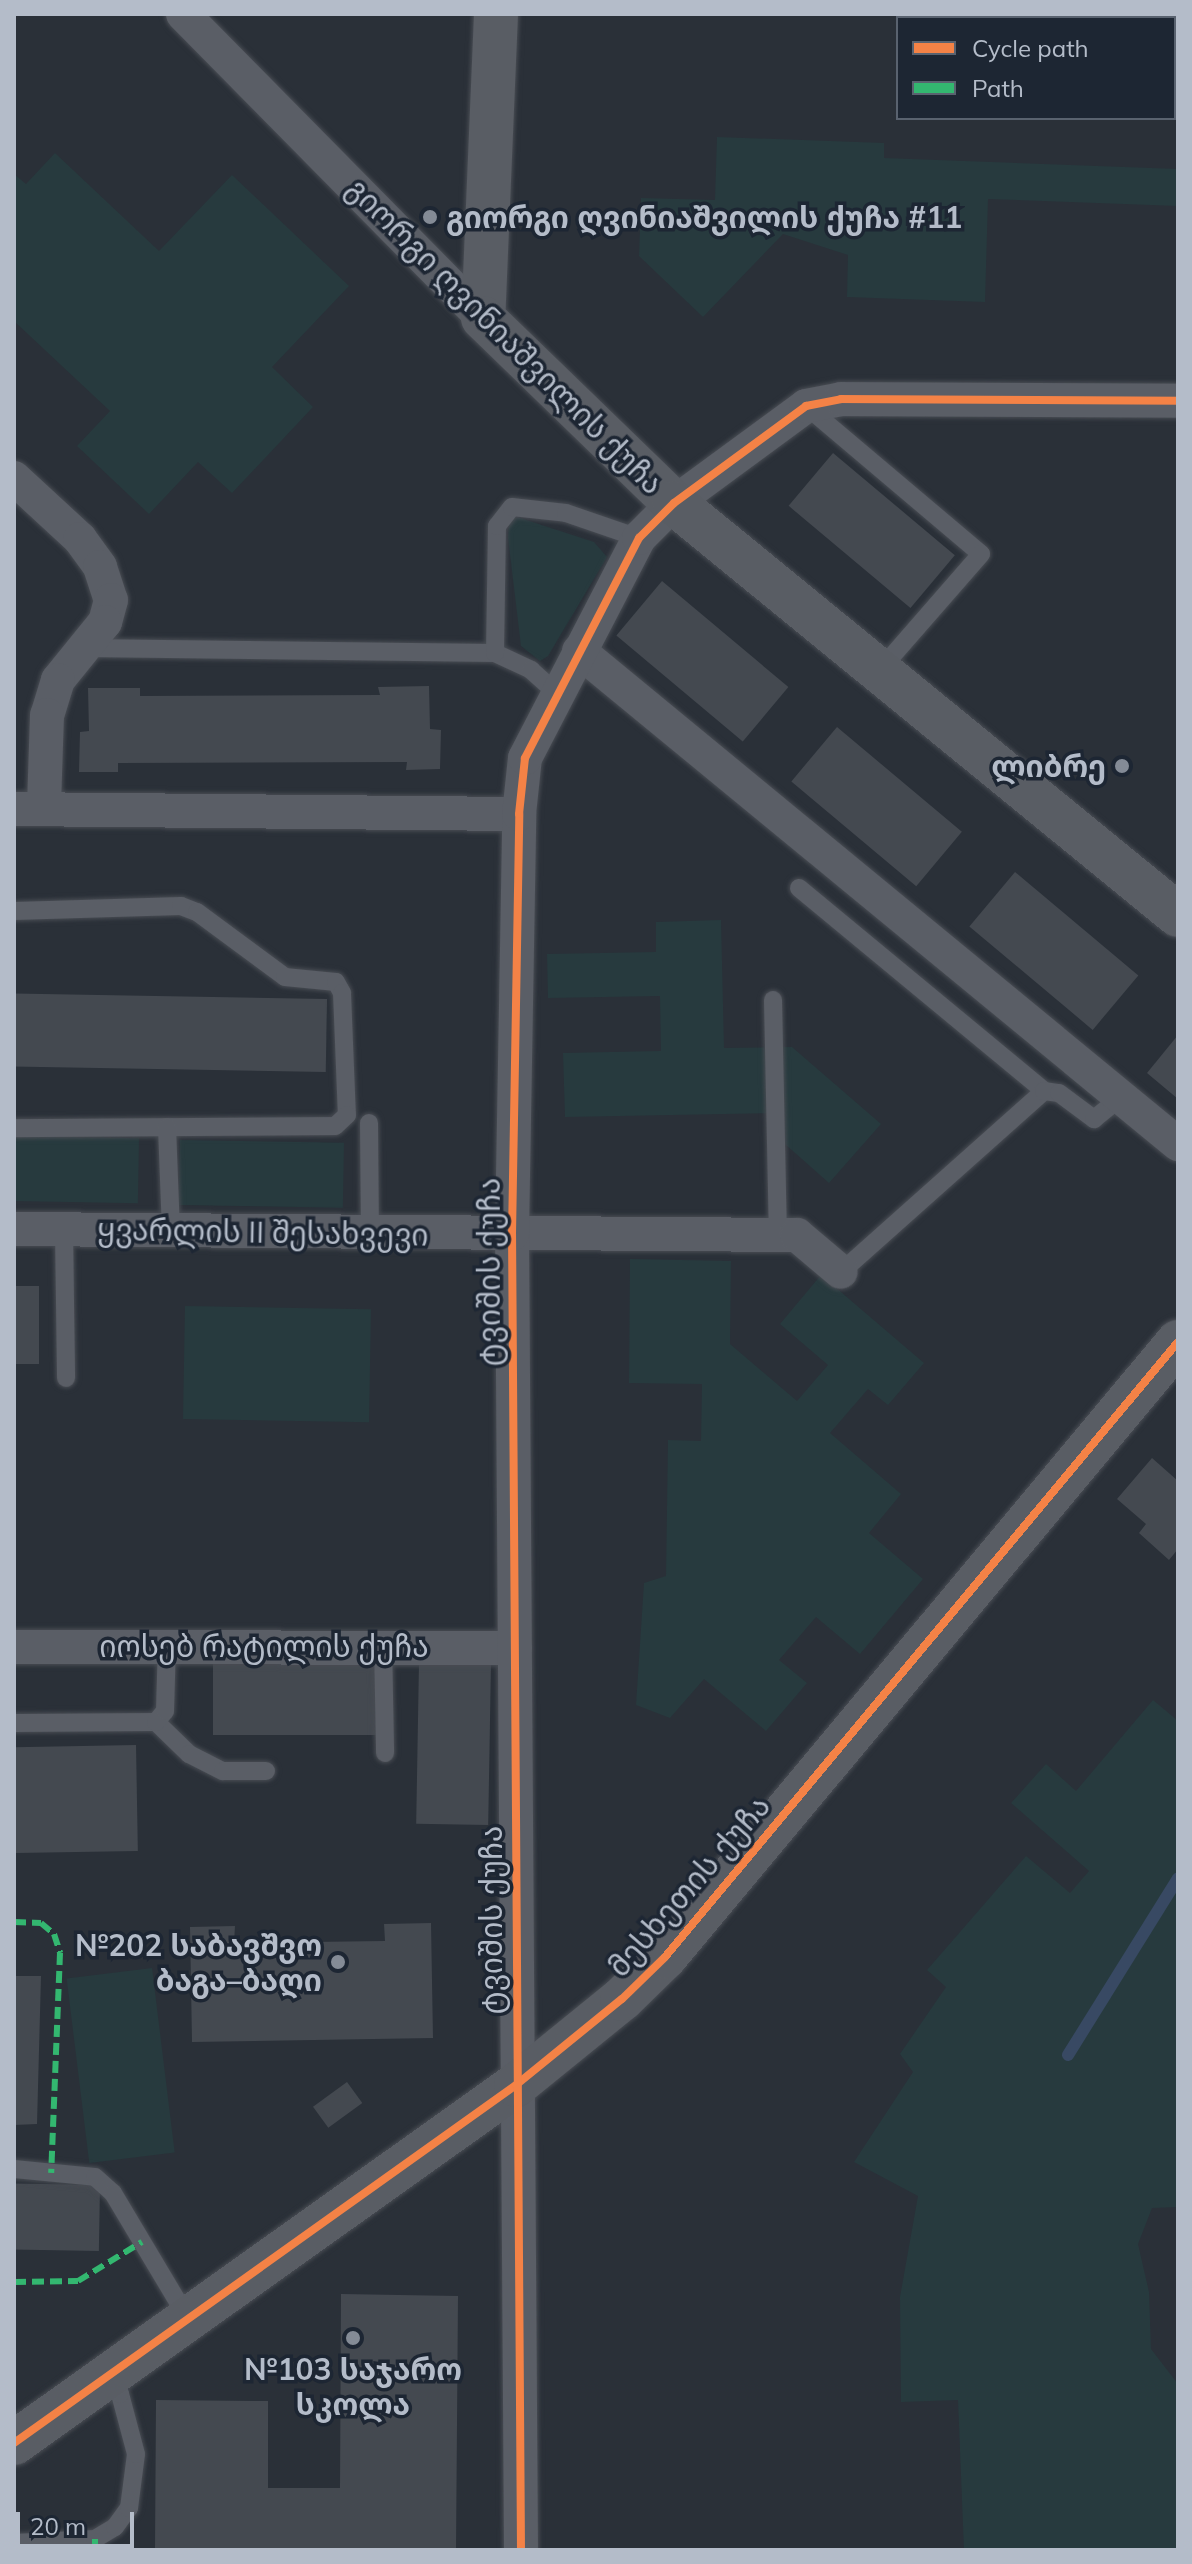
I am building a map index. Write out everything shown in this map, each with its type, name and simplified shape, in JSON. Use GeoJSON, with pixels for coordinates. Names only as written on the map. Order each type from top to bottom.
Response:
{"type":"FeatureCollection","features":[{"type":"Feature","properties":{"kind":"street","name":"გიორგი ღვინიაშვილის ქუჩა"},"geometry":{"type":"LineString","coordinates":[[183,14],[483,318],[674,503],[1178,915]]}},
{"type":"Feature","properties":{"kind":"street"},"geometry":{"type":"LineString","coordinates":[[483,318],[496,14]]}},
{"type":"Feature","properties":{"kind":"street"},"geometry":{"type":"LineString","coordinates":[[806,406],[841,399],[1178,401]]}},
{"type":"Feature","properties":{"kind":"street","name":"ტვიშის ქუჩა"},"geometry":{"type":"LineString","coordinates":[[516,2085],[512,1234],[519,814],[525,758],[639,538],[674,503],[806,406]]}},
{"type":"Feature","properties":{"kind":"street"},"geometry":{"type":"LineString","coordinates":[[14,478],[80,539],[100,567],[111,600],[105,622],[58,680],[47,715],[29,808],[519,814]]}},
{"type":"Feature","properties":{"kind":"street"},"geometry":{"type":"LineString","coordinates":[[579,651],[1178,1144]]}},
{"type":"Feature","properties":{"kind":"street","name":"ყვარლის II შესახვევი"},"geometry":{"type":"LineString","coordinates":[[14,1229],[778,1235]]}},
{"type":"Feature","properties":{"kind":"street"},"geometry":{"type":"LineString","coordinates":[[778,1235],[797,1235],[841,1272]]}},
{"type":"Feature","properties":{"kind":"street","name":"მესხეთის ქუჩა"},"geometry":{"type":"LineString","coordinates":[[14,2443],[587,2031],[665,1957],[1178,1342]]}},
{"type":"Feature","properties":{"kind":"street","name":"იოსებ რატილის ქუჩა"},"geometry":{"type":"LineString","coordinates":[[14,1647],[383,1644],[515,1648]]}},
{"type":"Feature","properties":{"kind":"street"},"geometry":{"type":"LineString","coordinates":[[516,2085],[521,2550]]}},
{"type":"Feature","properties":{"kind":"lane"},"geometry":{"type":"LineString","coordinates":[[806,406],[981,554],[879,671]]}},
{"type":"Feature","properties":{"kind":"lane"},"geometry":{"type":"LineString","coordinates":[[495,653],[497,526],[512,507],[566,513],[639,538]]}},
{"type":"Feature","properties":{"kind":"lane"},"geometry":{"type":"LineString","coordinates":[[83,648],[495,653],[531,670],[558,694]]}},
{"type":"Feature","properties":{"kind":"lane"},"geometry":{"type":"LineString","coordinates":[[799,888],[1044,1091],[1059,1093],[1094,1119],[1110,1111],[1121,1097]]}},
{"type":"Feature","properties":{"kind":"lane"},"geometry":{"type":"LineString","coordinates":[[14,911],[181,906],[197,912],[285,977],[336,982],[342,993],[344,1121],[335,1126],[14,1128]]}},
{"type":"Feature","properties":{"kind":"lane"},"geometry":{"type":"LineString","coordinates":[[773,1000],[778,1235]]}},
{"type":"Feature","properties":{"kind":"lane"},"geometry":{"type":"LineString","coordinates":[[841,1272],[1044,1091]]}},
{"type":"Feature","properties":{"kind":"lane"},"geometry":{"type":"LineString","coordinates":[[369,1123],[370,1233]]}},
{"type":"Feature","properties":{"kind":"lane"},"geometry":{"type":"LineString","coordinates":[[167,1127],[171,1231]]}},
{"type":"Feature","properties":{"kind":"lane"},"geometry":{"type":"LineString","coordinates":[[64,1230],[66,1378]]}},
{"type":"Feature","properties":{"kind":"lane"},"geometry":{"type":"LineString","coordinates":[[383,1644],[385,1753]]}},
{"type":"Feature","properties":{"kind":"lane"},"geometry":{"type":"LineString","coordinates":[[156,1722],[165,1711],[167,1645]]}},
{"type":"Feature","properties":{"kind":"lane"},"geometry":{"type":"LineString","coordinates":[[14,1723],[156,1722],[189,1754],[223,1771],[266,1771]]}},
{"type":"Feature","properties":{"kind":"lane"},"geometry":{"type":"LineString","coordinates":[[14,2169],[95,2177],[113,2193],[188,2319]]}},
{"type":"Feature","properties":{"kind":"lane"},"geometry":{"type":"LineString","coordinates":[[14,2543],[95,2539],[115,2527],[129,2508],[136,2454],[120,2394],[107,2376]]}},
{"type":"Feature","properties":{"kind":"green space"},"geometry":{"type":"Polygon","coordinates":[[[717,137],[884,143],[884,158],[1178,169],[1178,206],[988,199],[985,302],[847,297],[848,255],[783,234],[703,317],[639,256],[641,198],[715,200],[717,137]]]}},
{"type":"Feature","properties":{"kind":"green space"},"geometry":{"type":"Polygon","coordinates":[[[55,153],[159,251],[232,175],[349,286],[272,367],[313,407],[232,493],[198,462],[149,514],[77,446],[110,411],[14,321],[14,174],[26,184],[55,153]]]}},
{"type":"Feature","properties":{"kind":"green space"},"geometry":{"type":"Polygon","coordinates":[[[517,517],[594,542],[607,557],[548,656],[540,661],[521,646],[508,537],[509,522],[517,517]]]}},
{"type":"Feature","properties":{"kind":"green space"},"geometry":{"type":"Polygon","coordinates":[[[721,920],[724,1048],[792,1047],[881,1124],[829,1183],[785,1144],[784,1113],[565,1117],[563,1053],[661,1051],[660,996],[548,998],[547,954],[656,952],[656,922],[721,920]]]}},
{"type":"Feature","properties":{"kind":"green space"},"geometry":{"type":"Polygon","coordinates":[[[14,1136],[139,1138],[138,1203],[14,1201],[14,1136]]]}},
{"type":"Feature","properties":{"kind":"green space"},"geometry":{"type":"Polygon","coordinates":[[[180,1140],[344,1143],[343,1208],[179,1205],[180,1140]]]}},
{"type":"Feature","properties":{"kind":"green space"},"geometry":{"type":"Polygon","coordinates":[[[630,1259],[731,1261],[730,1344],[797,1401],[828,1365],[780,1324],[821,1275],[924,1363],[888,1405],[868,1389],[830,1433],[901,1494],[869,1533],[923,1579],[860,1654],[816,1617],[779,1660],[807,1683],[766,1731],[704,1679],[670,1718],[636,1705],[644,1583],[666,1576],[668,1440],[701,1441],[702,1384],[629,1383],[630,1259]]]}},
{"type":"Feature","properties":{"kind":"green space"},"geometry":{"type":"Polygon","coordinates":[[[185,1306],[371,1309],[369,1422],[183,1419],[185,1306]]]}},
{"type":"Feature","properties":{"kind":"green space"},"geometry":{"type":"Polygon","coordinates":[[[1153,1700],[1178,1721],[1178,2207],[1152,2208],[1138,2244],[1149,2292],[1151,2349],[1178,2384],[1178,2550],[964,2550],[958,2400],[901,2402],[900,2297],[918,2196],[854,2162],[913,2072],[900,2054],[946,1987],[927,1970],[1026,1856],[1070,1893],[1089,1871],[1011,1803],[1046,1764],[1076,1791],[1153,1700]]]}},
{"type":"Feature","properties":{"kind":"green space"},"geometry":{"type":"Polygon","coordinates":[[[152,1968],[175,2153],[89,2163],[67,1978],[152,1968]]]}},
{"type":"Feature","properties":{"kind":"building"},"geometry":{"type":"Polygon","coordinates":[[[833,453],[955,555],[910,608],[789,506],[833,453]]]}},
{"type":"Feature","properties":{"kind":"building"},"geometry":{"type":"Polygon","coordinates":[[[662,581],[788,687],[743,741],[616,635],[662,581]]]}},
{"type":"Feature","properties":{"kind":"building"},"geometry":{"type":"Polygon","coordinates":[[[429,686],[430,729],[441,730],[440,769],[406,770],[407,762],[118,763],[118,772],[79,772],[80,732],[89,731],[88,688],[140,688],[140,696],[380,695],[378,687],[429,686]]]}},
{"type":"Feature","properties":{"kind":"building"},"geometry":{"type":"Polygon","coordinates":[[[837,727],[962,832],[916,886],[791,781],[837,727]]]}},
{"type":"Feature","properties":{"kind":"building"},"geometry":{"type":"Polygon","coordinates":[[[1015,872],[1138,975],[1093,1030],[969,926],[1015,872]]]}},
{"type":"Feature","properties":{"kind":"building"},"geometry":{"type":"Polygon","coordinates":[[[14,994],[327,999],[326,1072],[14,1067],[14,994]]]}},
{"type":"Feature","properties":{"kind":"building"},"geometry":{"type":"Polygon","coordinates":[[[1178,1035],[1178,1099],[1147,1073],[1178,1035]]]}},
{"type":"Feature","properties":{"kind":"building"},"geometry":{"type":"Polygon","coordinates":[[[14,1286],[39,1286],[39,1364],[14,1364],[14,1286]]]}},
{"type":"Feature","properties":{"kind":"building"},"geometry":{"type":"Polygon","coordinates":[[[1152,1458],[1178,1481],[1178,1549],[1169,1560],[1139,1533],[1146,1524],[1117,1499],[1152,1458]]]}},
{"type":"Feature","properties":{"kind":"building"},"geometry":{"type":"Polygon","coordinates":[[[419,1662],[491,1663],[488,1825],[416,1824],[419,1662]]]}},
{"type":"Feature","properties":{"kind":"building"},"geometry":{"type":"Polygon","coordinates":[[[213,1663],[377,1663],[377,1735],[213,1735],[213,1663]]]}},
{"type":"Feature","properties":{"kind":"building"},"geometry":{"type":"Polygon","coordinates":[[[136,1745],[138,1851],[16,1853],[14,1747],[136,1745]]]}},
{"type":"Feature","properties":{"kind":"building"},"geometry":{"type":"Polygon","coordinates":[[[431,1923],[433,2038],[192,2042],[190,1927],[235,1926],[234,1943],[385,1941],[384,1924],[431,1923]]]}},
{"type":"Feature","properties":{"kind":"building"},"geometry":{"type":"Polygon","coordinates":[[[14,1976],[41,1976],[37,2124],[14,2125],[14,1976]]]}},
{"type":"Feature","properties":{"kind":"building"},"geometry":{"type":"Polygon","coordinates":[[[347,2082],[362,2103],[328,2128],[313,2107],[347,2082]]]}},
{"type":"Feature","properties":{"kind":"building"},"geometry":{"type":"Polygon","coordinates":[[[14,2183],[100,2185],[99,2251],[14,2250],[14,2183]]]}},
{"type":"Feature","properties":{"kind":"building"},"geometry":{"type":"Polygon","coordinates":[[[341,2294],[458,2296],[456,2550],[155,2550],[156,2400],[268,2401],[268,2488],[340,2488],[341,2294]]]}},
{"type":"Feature","properties":{"kind":"waterway"},"geometry":{"type":"LineString","coordinates":[[1068,2055],[1178,1878]]}},
{"type":"Feature","properties":{"kind":"marked path"},"geometry":{"type":"LineString","coordinates":[[14,1922],[41,1923],[54,1934],[60,1953],[51,2173]]}},
{"type":"Feature","properties":{"kind":"marked path"},"geometry":{"type":"LineString","coordinates":[[14,2282],[78,2281],[142,2242]]}},
{"type":"Feature","properties":{"kind":"marked path"},"geometry":{"type":"LineString","coordinates":[[95,2539],[95,2550]]}},
{"type":"Feature","properties":{"kind":"cycle path"},"geometry":{"type":"LineString","coordinates":[[521,2550],[512,1234],[519,814],[525,758],[639,538],[674,503],[806,406],[841,399],[1178,401]]}},
{"type":"Feature","properties":{"kind":"cycle path"},"geometry":{"type":"LineString","coordinates":[[14,2443],[516,2085],[622,1999],[665,1957],[1178,1342]]}},
{"type":"Feature","properties":{"kind":"place","name":"გიორგი ღვინიაშვილის ქუჩა #11"},"geometry":{"type":"Point","coordinates":[430,217]}},
{"type":"Feature","properties":{"kind":"place","name":"ლიბრე"},"geometry":{"type":"Point","coordinates":[1122,766]}},
{"type":"Feature","properties":{"kind":"place","name":"№202 საბავშვო ბაგა–ბაღი"},"geometry":{"type":"Point","coordinates":[338,1962]}},
{"type":"Feature","properties":{"kind":"place","name":"№103 საჯარო სკოლა"},"geometry":{"type":"Point","coordinates":[353,2338]}}]}
